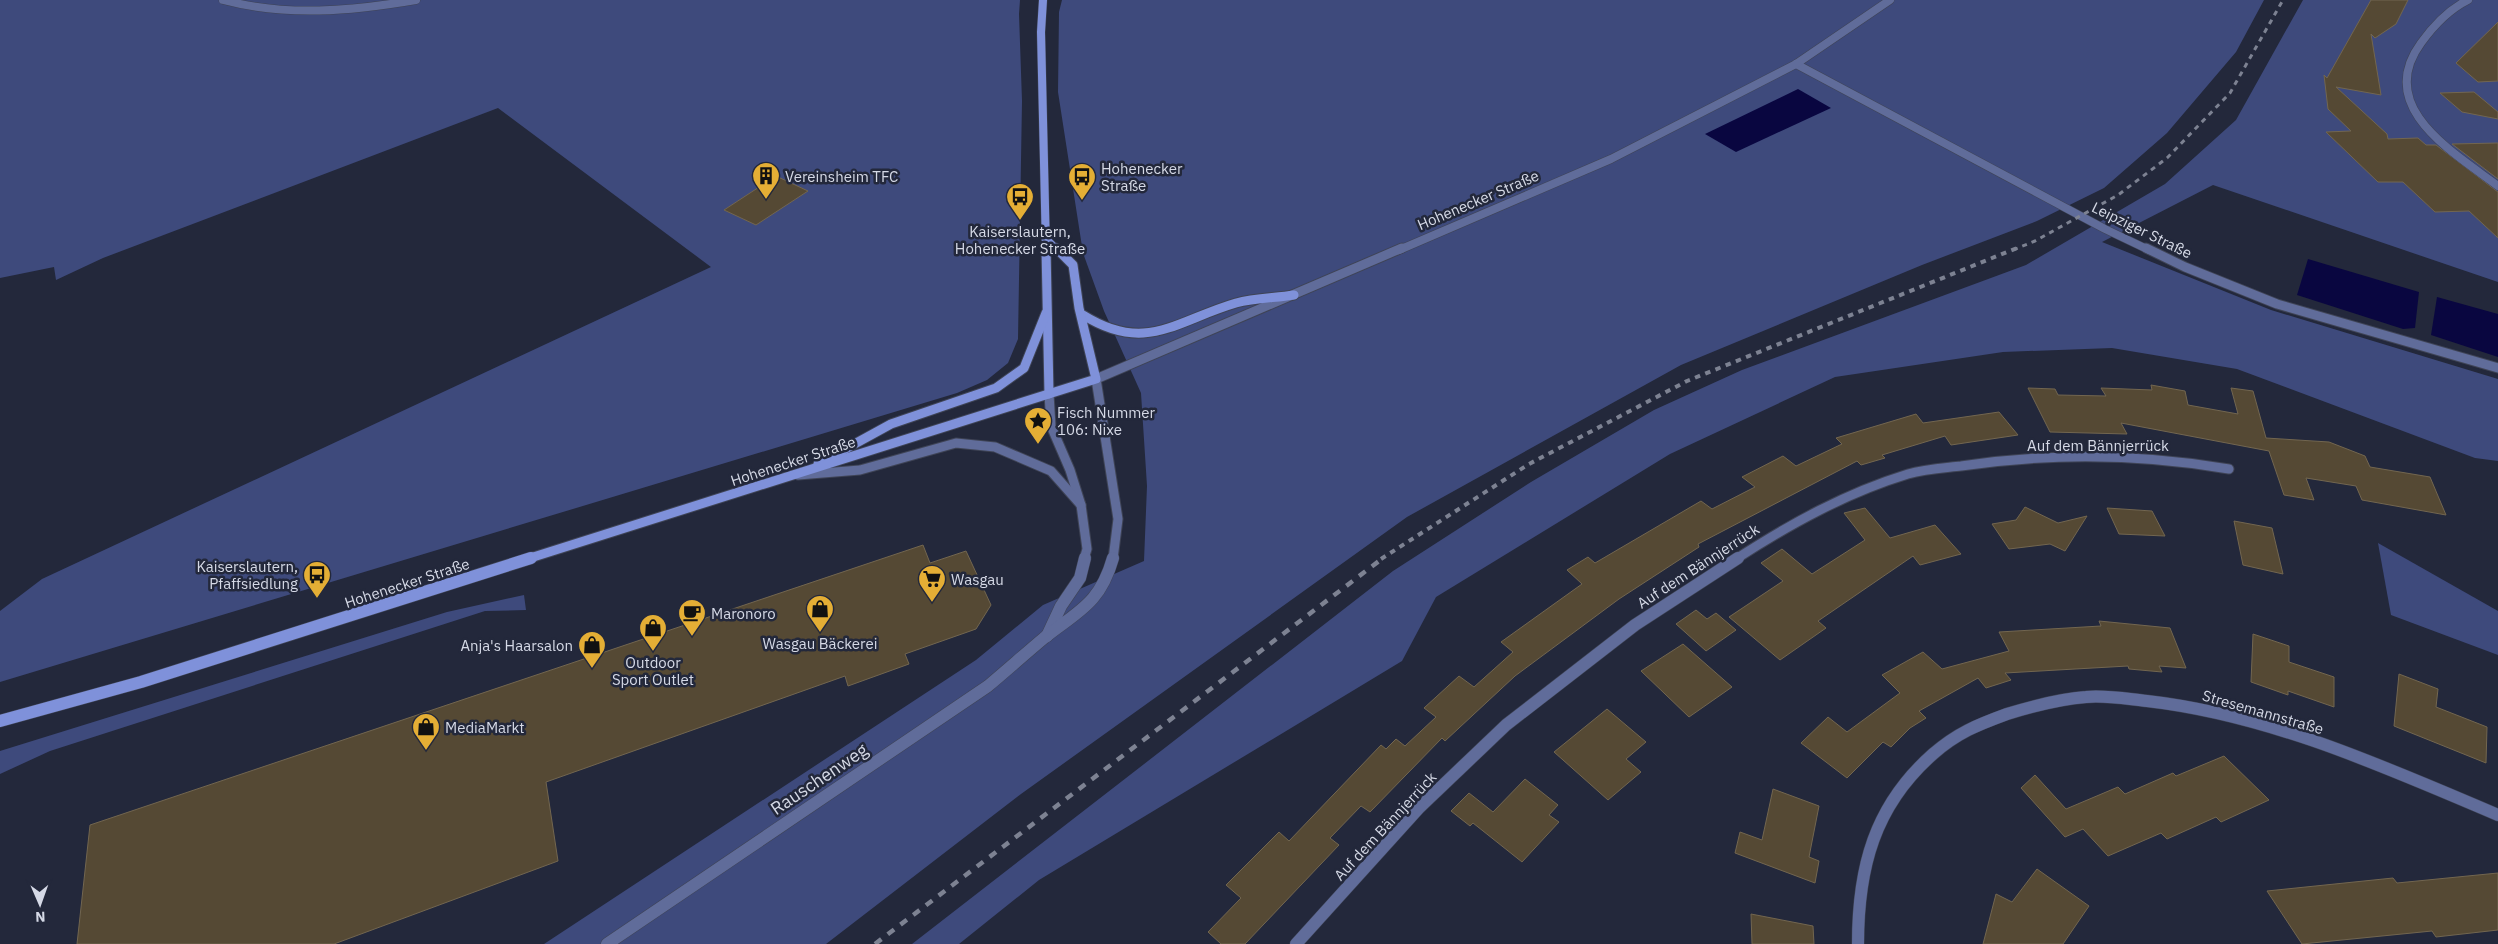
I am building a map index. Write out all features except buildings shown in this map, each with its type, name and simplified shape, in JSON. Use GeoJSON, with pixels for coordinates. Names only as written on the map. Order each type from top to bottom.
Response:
{"type":"FeatureCollection","features":[{"type":"Feature","properties":{"kind":"main road"},"geometry":{"type":"LineString","coordinates":[[1043,0],[1041,32],[1050,394]]}},
{"type":"Feature","properties":{"kind":"main road"},"geometry":{"type":"LineString","coordinates":[[1046,239],[1073,265],[1074,293],[1083,315],[1096,379]]}},
{"type":"Feature","properties":{"kind":"main road"},"geometry":{"type":"LineString","coordinates":[[1083,315],[1093,323],[1113,332],[1145,335],[1176,326],[1238,302],[1294,295]]}},
{"type":"Feature","properties":{"kind":"main road"},"geometry":{"type":"LineString","coordinates":[[797,475],[891,424],[996,388],[1024,368],[1047,311]]}},
{"type":"Feature","properties":{"kind":"main road","name":"Hohenecker Straße"},"geometry":{"type":"LineString","coordinates":[[0,721],[141,682],[1096,379]]}},
{"type":"Feature","properties":{"kind":"street"},"geometry":{"type":"LineString","coordinates":[[223,0],[265,8],[310,11],[416,0]]}},
{"type":"Feature","properties":{"kind":"street","name":"Hohenecker Straße"},"geometry":{"type":"LineString","coordinates":[[1096,379],[1611,159],[1796,64],[1890,0]]}},
{"type":"Feature","properties":{"kind":"street"},"geometry":{"type":"LineString","coordinates":[[2468,0],[2452,8],[2432,28],[2410,58],[2406,87],[2412,111],[2437,140],[2498,186]]}},
{"type":"Feature","properties":{"kind":"street","name":"Leipziger Straße"},"geometry":{"type":"LineString","coordinates":[[1796,64],[2105,229],[2185,267],[2277,304],[2498,368]]}},
{"type":"Feature","properties":{"kind":"street","name":"Rauschenweg"},"geometry":{"type":"LineString","coordinates":[[607,944],[988,686],[1046,637],[1078,615],[1099,592],[1113,560],[1118,519],[1096,379]]}},
{"type":"Feature","properties":{"kind":"street","name":"Rauschenweg"},"geometry":{"type":"LineString","coordinates":[[1046,637],[1061,606],[1080,578],[1086,549],[1081,505],[1070,470],[1051,426],[1050,394]]}},
{"type":"Feature","properties":{"kind":"street"},"geometry":{"type":"LineString","coordinates":[[797,475],[860,470],[956,443],[995,447],[1051,471],[1081,505]]}},
{"type":"Feature","properties":{"kind":"street","name":"Auf dem Bännjerrück"},"geometry":{"type":"LineString","coordinates":[[1296,944],[1419,808],[1506,725],[1635,624],[1770,537],[1835,501],[1910,473],[1987,462],[2079,457],[2177,460],[2229,469]]}},
{"type":"Feature","properties":{"kind":"street","name":"Stresemannstraße"},"geometry":{"type":"LineString","coordinates":[[1858,944],[1860,885],[1868,851],[1883,812],[1905,781],[1934,753],[1962,731],[2022,708],[2083,696],[2154,701],[2230,716],[2355,755],[2498,815]]}},
{"type":"Feature","properties":{"kind":"shaded area"},"geometry":{"type":"Polygon","coordinates":[[[0,0],[1020,0],[1022,101],[1018,339],[1008,363],[987,380],[957,393],[0,682],[0,611],[42,579],[711,267],[498,108],[103,258],[56,280],[54,267],[0,278],[0,0]]]}},
{"type":"Feature","properties":{"kind":"shaded area"},"geometry":{"type":"Polygon","coordinates":[[[1062,0],[2264,0],[2236,52],[2167,133],[2104,188],[2037,221],[1922,265],[1681,365],[1407,517],[1021,794],[826,944],[544,944],[976,660],[1043,605],[1144,561],[1147,486],[1141,393],[1104,311],[1083,253],[1058,92],[1059,12],[1062,0]]]}},
{"type":"Feature","properties":{"kind":"shaded area"},"geometry":{"type":"Polygon","coordinates":[[[2303,0],[2498,0],[2498,282],[2213,185],[2102,242],[2271,310],[2498,379],[2498,461],[2475,458],[2237,369],[2112,348],[2003,352],[1835,377],[1670,454],[1436,597],[1402,661],[1039,880],[959,944],[912,944],[1393,571],[1531,482],[1654,410],[1742,370],[2026,265],[2165,184],[2236,120],[2303,0]]]}},
{"type":"Feature","properties":{"kind":"shaded area"},"geometry":{"type":"Polygon","coordinates":[[[1798,89],[1831,108],[1736,152],[1705,134],[1798,89]]]}},
{"type":"Feature","properties":{"kind":"shaded area"},"geometry":{"type":"Polygon","coordinates":[[[2308,259],[2419,292],[2415,328],[2403,329],[2297,295],[2308,259]]]}},
{"type":"Feature","properties":{"kind":"shaded area"},"geometry":{"type":"Polygon","coordinates":[[[2437,297],[2498,314],[2498,357],[2431,335],[2437,297]]]}},
{"type":"Feature","properties":{"kind":"shaded area"},"geometry":{"type":"Polygon","coordinates":[[[2378,543],[2498,611],[2498,655],[2391,615],[2378,543]]]}},
{"type":"Feature","properties":{"kind":"shaded area"},"geometry":{"type":"Polygon","coordinates":[[[524,595],[526,610],[485,611],[50,751],[0,774],[0,751],[447,612],[524,595]]]}},
{"type":"Feature","properties":{"kind":"railway"},"geometry":{"type":"LineString","coordinates":[[2013,250],[2035,241],[2118,195],[2167,158],[2230,93],[2283,0]]}},
{"type":"Feature","properties":{"kind":"railway"},"geometry":{"type":"LineString","coordinates":[[1381,559],[1529,464],[1687,381],[2017,248]]}},
{"type":"Feature","properties":{"kind":"railway"},"geometry":{"type":"LineString","coordinates":[[875,944],[1383,558]]}},
{"type":"Feature","properties":{"kind":"place","name":"Vereinsheim TFC"},"geometry":{"type":"Point","coordinates":[766,200]}},
{"type":"Feature","properties":{"kind":"place","name":"Hohenecker Straße"},"geometry":{"type":"Point","coordinates":[1082,201]}},
{"type":"Feature","properties":{"kind":"place","name":"Kaiserslautern, Hohenecker Straße"},"geometry":{"type":"Point","coordinates":[1020,221]}},
{"type":"Feature","properties":{"kind":"place","name":"Fisch Nummer 106: Nixe"},"geometry":{"type":"Point","coordinates":[1038,445]}},
{"type":"Feature","properties":{"kind":"place","name":"Kaiserslautern, Pfaffsiedlung"},"geometry":{"type":"Point","coordinates":[317,599]}},
{"type":"Feature","properties":{"kind":"place","name":"Wasgau"},"geometry":{"type":"Point","coordinates":[932,603]}},
{"type":"Feature","properties":{"kind":"place","name":"Wasgau Bäckerei"},"geometry":{"type":"Point","coordinates":[820,633]}},
{"type":"Feature","properties":{"kind":"place","name":"Maronoro"},"geometry":{"type":"Point","coordinates":[692,637]}},
{"type":"Feature","properties":{"kind":"place","name":"Outdoor Sport Outlet"},"geometry":{"type":"Point","coordinates":[653,652]}},
{"type":"Feature","properties":{"kind":"place","name":"Anja's Haarsalon"},"geometry":{"type":"Point","coordinates":[592,669]}},
{"type":"Feature","properties":{"kind":"place","name":"MediaMarkt"},"geometry":{"type":"Point","coordinates":[426,751]}}]}
